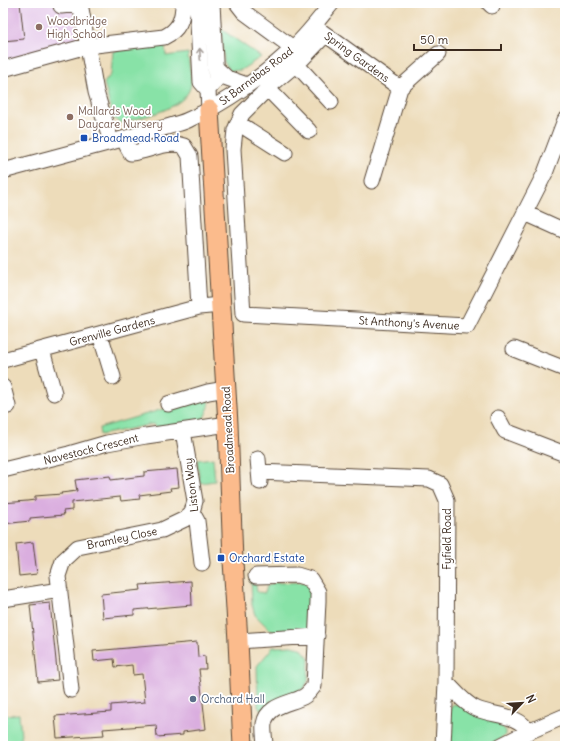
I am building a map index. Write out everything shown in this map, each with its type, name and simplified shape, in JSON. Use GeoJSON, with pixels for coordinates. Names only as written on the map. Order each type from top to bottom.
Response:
{"type":"FeatureCollection","features":[{"type":"Feature","properties":{"kind":"main road","name":"Broadmead Road"},"geometry":{"type":"LineString","coordinates":[[209,110],[228,424],[233,561],[243,746]]}},
{"type":"Feature","properties":{"kind":"street"},"geometry":{"type":"LineString","coordinates":[[60,6],[80,3],[96,92],[118,140],[127,146],[132,153],[175,143],[184,146],[190,156],[199,307]]}},
{"type":"Feature","properties":{"kind":"street"},"geometry":{"type":"LineString","coordinates":[[3,69],[87,46],[164,37],[176,29],[181,22],[183,3]]}},
{"type":"Feature","properties":{"kind":"street","name":"Broadmead Road"},"geometry":{"type":"LineString","coordinates":[[197,3],[201,82],[208,90],[209,110]]}},
{"type":"Feature","properties":{"kind":"street","name":"Broadmead Road"},"geometry":{"type":"LineString","coordinates":[[208,90],[216,80],[212,3]]}},
{"type":"Feature","properties":{"kind":"street"},"geometry":{"type":"LineString","coordinates":[[237,3],[244,12],[293,48]]}},
{"type":"Feature","properties":{"kind":"street","name":"St Barnabas Road"},"geometry":{"type":"LineString","coordinates":[[3,171],[189,120],[209,110],[247,85],[293,48],[319,31],[332,3]]}},
{"type":"Feature","properties":{"kind":"street"},"geometry":{"type":"LineString","coordinates":[[243,314],[233,149],[235,130],[242,114],[267,88],[296,64],[319,31]]}},
{"type":"Feature","properties":{"kind":"street","name":"Spring Gardens"},"geometry":{"type":"LineString","coordinates":[[319,31],[400,88]]}},
{"type":"Feature","properties":{"kind":"street","name":"Spring Gardens"},"geometry":{"type":"LineString","coordinates":[[372,181],[400,88],[438,54]]}},
{"type":"Feature","properties":{"kind":"street"},"geometry":{"type":"LineString","coordinates":[[296,64],[331,102]]}},
{"type":"Feature","properties":{"kind":"street"},"geometry":{"type":"LineString","coordinates":[[216,67],[227,78],[247,85]]}},
{"type":"Feature","properties":{"kind":"street"},"geometry":{"type":"LineString","coordinates":[[267,88],[309,131]]}},
{"type":"Feature","properties":{"kind":"street","name":"St Anthony's Avenue"},"geometry":{"type":"LineString","coordinates":[[221,310],[243,314],[467,326],[545,173],[565,120]]}},
{"type":"Feature","properties":{"kind":"street"},"geometry":{"type":"LineString","coordinates":[[238,123],[285,153]]}},
{"type":"Feature","properties":{"kind":"street"},"geometry":{"type":"LineString","coordinates":[[525,213],[565,231]]}},
{"type":"Feature","properties":{"kind":"street","name":"Grenville Gardens"},"geometry":{"type":"LineString","coordinates":[[3,360],[199,307],[221,310]]}},
{"type":"Feature","properties":{"kind":"street"},"geometry":{"type":"LineString","coordinates":[[100,334],[113,377]]}},
{"type":"Feature","properties":{"kind":"street"},"geometry":{"type":"LineString","coordinates":[[514,349],[565,369]]}},
{"type":"Feature","properties":{"kind":"street"},"geometry":{"type":"LineString","coordinates":[[42,350],[54,393]]}},
{"type":"Feature","properties":{"kind":"street"},"geometry":{"type":"LineString","coordinates":[[3,387],[8,406]]}},
{"type":"Feature","properties":{"kind":"street"},"geometry":{"type":"LineString","coordinates":[[168,404],[208,392],[226,389]]}},
{"type":"Feature","properties":{"kind":"street"},"geometry":{"type":"LineString","coordinates":[[498,418],[505,431],[565,454]]}},
{"type":"Feature","properties":{"kind":"street","name":"Navestock Crescent"},"geometry":{"type":"LineString","coordinates":[[3,470],[107,443],[228,424]]}},
{"type":"Feature","properties":{"kind":"street","name":"Liston Way"},"geometry":{"type":"LineString","coordinates":[[183,431],[195,501],[192,512],[197,521],[202,563]]}},
{"type":"Feature","properties":{"kind":"street","name":"Fyfield Road"},"geometry":{"type":"LineString","coordinates":[[259,471],[429,480],[440,484],[447,500],[446,682],[443,746]]}},
{"type":"Feature","properties":{"kind":"street","name":"Bramley Close"},"geometry":{"type":"LineString","coordinates":[[71,690],[58,576],[63,561],[78,547],[162,530],[185,519],[192,512]]}},
{"type":"Feature","properties":{"kind":"street"},"geometry":{"type":"LineString","coordinates":[[256,576],[297,575],[310,579],[318,592],[314,686],[303,696],[288,701],[273,709],[264,724],[265,746]]}},
{"type":"Feature","properties":{"kind":"street"},"geometry":{"type":"LineString","coordinates":[[3,599],[60,590]]}},
{"type":"Feature","properties":{"kind":"street"},"geometry":{"type":"LineString","coordinates":[[238,641],[317,636]]}},
{"type":"Feature","properties":{"kind":"street"},"geometry":{"type":"LineString","coordinates":[[446,682],[460,697],[476,709],[517,721],[526,727],[528,732]]}},
{"type":"Feature","properties":{"kind":"street"},"geometry":{"type":"LineString","coordinates":[[500,746],[565,716]]}},
{"type":"Feature","properties":{"kind":"shaded area","name":"Woodbridge High School"},"geometry":{"type":"Polygon","coordinates":[[[3,3],[73,3],[79,50],[3,72],[3,3]]]}},
{"type":"Feature","properties":{"kind":"green space"},"geometry":{"type":"Polygon","coordinates":[[[221,29],[261,57],[241,70],[230,71],[224,62],[221,29]]]}},
{"type":"Feature","properties":{"kind":"green space"},"geometry":{"type":"Polygon","coordinates":[[[165,45],[166,56],[188,53],[191,84],[188,93],[182,100],[173,106],[152,115],[121,123],[113,118],[104,83],[111,74],[113,51],[165,45]]]}},
{"type":"Feature","properties":{"kind":"green space"},"geometry":{"type":"Polygon","coordinates":[[[208,396],[209,407],[203,420],[156,428],[153,424],[100,435],[99,428],[208,396]]]}},
{"type":"Feature","properties":{"kind":"green space"},"geometry":{"type":"Polygon","coordinates":[[[213,458],[215,481],[200,483],[197,460],[213,458]]]}},
{"type":"Feature","properties":{"kind":"green space"},"geometry":{"type":"Polygon","coordinates":[[[251,578],[255,579],[257,592],[265,593],[267,586],[273,583],[305,582],[314,595],[309,632],[274,632],[267,627],[255,615],[252,605],[251,578]]]}},
{"type":"Feature","properties":{"kind":"green space"},"geometry":{"type":"Polygon","coordinates":[[[291,646],[301,648],[309,658],[308,681],[304,688],[262,711],[258,707],[257,666],[273,647],[291,646]]]}},
{"type":"Feature","properties":{"kind":"green space"},"geometry":{"type":"Polygon","coordinates":[[[454,704],[461,705],[497,721],[505,730],[505,735],[493,743],[485,745],[446,746],[450,707],[454,704]]]}},
{"type":"Feature","properties":{"kind":"green space"},"geometry":{"type":"Polygon","coordinates":[[[19,714],[22,746],[3,746],[3,715],[19,714]]]}},
{"type":"Feature","properties":{"kind":"building"},"geometry":{"type":"Polygon","coordinates":[[[3,3],[20,3],[24,39],[3,41],[3,3]]]}},
{"type":"Feature","properties":{"kind":"building"},"geometry":{"type":"Polygon","coordinates":[[[177,469],[179,487],[170,488],[171,491],[139,495],[140,499],[121,501],[120,497],[72,502],[72,510],[63,511],[64,515],[30,518],[30,521],[3,524],[3,503],[35,500],[35,496],[62,494],[61,493],[77,491],[75,480],[110,476],[111,480],[144,476],[144,472],[177,469]]]}},
{"type":"Feature","properties":{"kind":"building"},"geometry":{"type":"Polygon","coordinates":[[[33,542],[37,574],[19,576],[16,544],[33,542]]]}},
{"type":"Feature","properties":{"kind":"building"},"geometry":{"type":"Polygon","coordinates":[[[191,581],[192,605],[134,610],[134,615],[103,618],[101,594],[141,590],[140,585],[191,581]]]}},
{"type":"Feature","properties":{"kind":"building"},"geometry":{"type":"Polygon","coordinates":[[[50,603],[58,680],[38,682],[30,605],[50,603]]]}},
{"type":"Feature","properties":{"kind":"building"},"geometry":{"type":"Polygon","coordinates":[[[197,642],[198,657],[205,656],[206,669],[199,669],[206,729],[183,732],[183,735],[157,737],[156,725],[103,729],[104,735],[57,738],[55,716],[111,712],[111,705],[145,702],[142,674],[133,675],[132,665],[115,667],[114,659],[94,661],[93,651],[197,642]]]}},
{"type":"Feature","properties":{"kind":"place","name":"Woodbridge High School"},"geometry":{"type":"Point","coordinates":[39,27]}},
{"type":"Feature","properties":{"kind":"place","name":"Mallards Wood Daycare Nursery"},"geometry":{"type":"Point","coordinates":[70,117]}},
{"type":"Feature","properties":{"kind":"place","name":"Broadmead Road"},"geometry":{"type":"Point","coordinates":[84,138]}},
{"type":"Feature","properties":{"kind":"place","name":"Orchard Estate"},"geometry":{"type":"Point","coordinates":[221,558]}},
{"type":"Feature","properties":{"kind":"place","name":"Orchard Hall"},"geometry":{"type":"Point","coordinates":[193,699]}}]}
